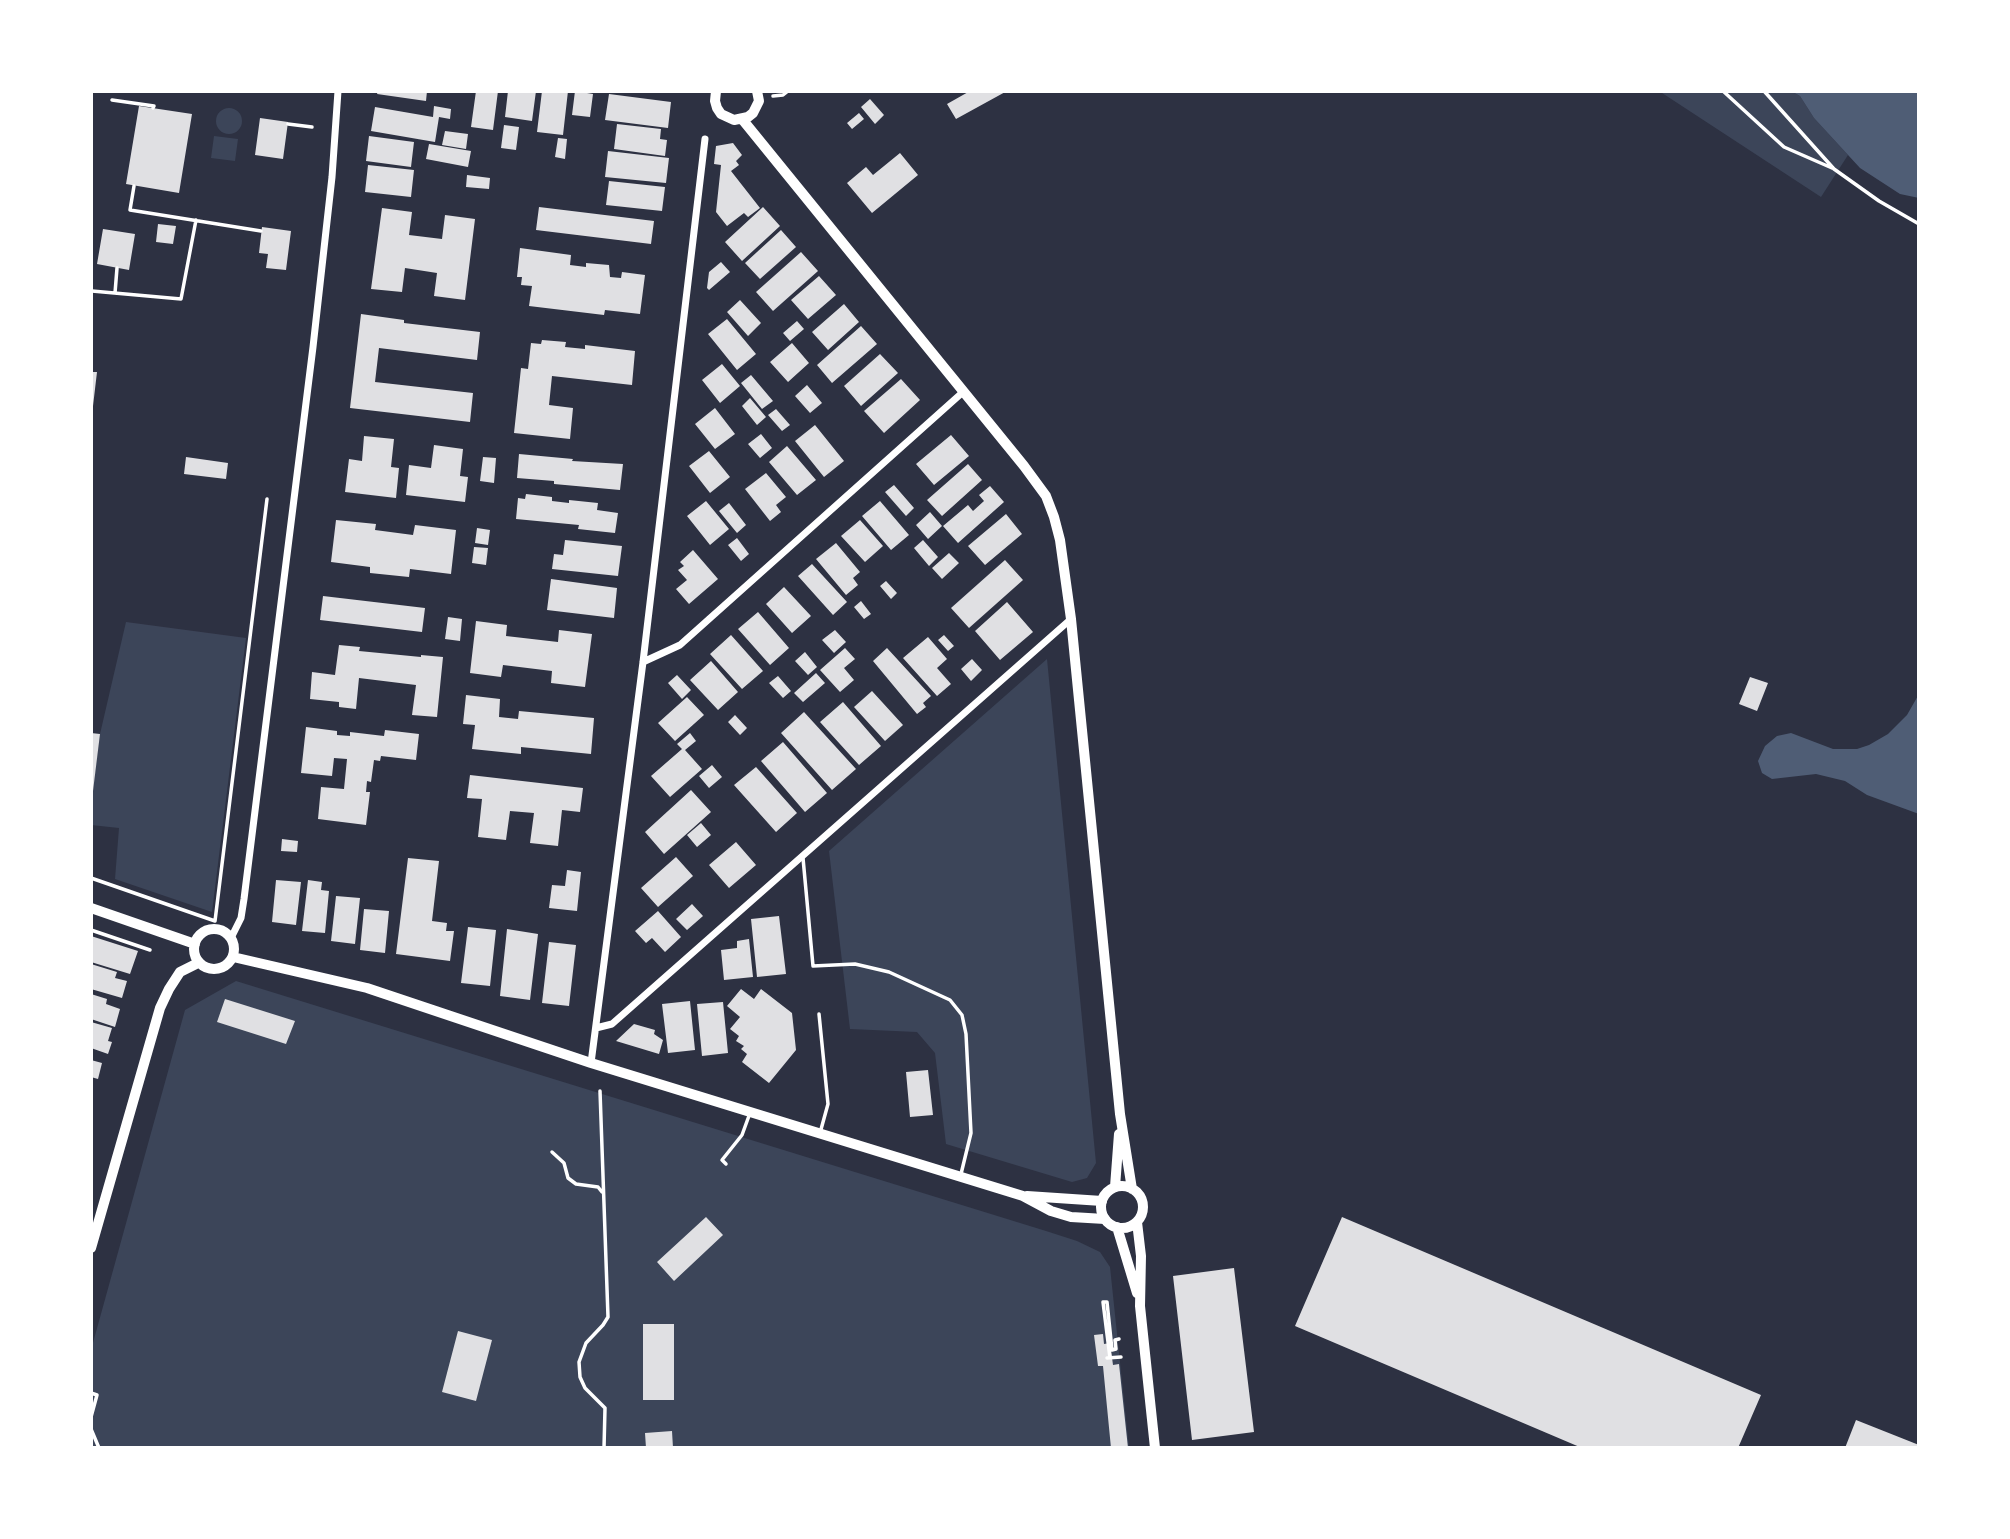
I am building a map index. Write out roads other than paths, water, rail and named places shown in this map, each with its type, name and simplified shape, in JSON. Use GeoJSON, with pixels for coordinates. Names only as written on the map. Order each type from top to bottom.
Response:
{"type":"FeatureCollection","features":[{"type":"Feature","properties":{"kind":"main road"},"geometry":{"type":"LineString","coordinates":[[716,91],[715,101],[721,114],[734,120],[748,117],[757,107],[757,91]]}},
{"type":"Feature","properties":{"kind":"main road"},"geometry":{"type":"LineString","coordinates":[[741,120],[1046,496],[1060,540],[1071,619],[1120,1115],[1132,1189]]}},
{"type":"Feature","properties":{"kind":"main road"},"geometry":{"type":"LineString","coordinates":[[1115,1187],[1120,1115]]}},
{"type":"Feature","properties":{"kind":"main road"},"geometry":{"type":"LineString","coordinates":[[1127,1186],[1132,1189],[1138,1193],[1143,1204],[1141,1217],[1131,1226],[1117,1227],[1105,1219],[1102,1201],[1115,1187],[1127,1186]]}},
{"type":"Feature","properties":{"kind":"main road"},"geometry":{"type":"LineString","coordinates":[[1137,1222],[1141,1256],[1140,1306],[1155,1448]]}},
{"type":"Feature","properties":{"kind":"main road"},"geometry":{"type":"LineString","coordinates":[[1117,1227],[1140,1306]]}},
{"type":"Feature","properties":{"kind":"street"},"geometry":{"type":"LineString","coordinates":[[231,938],[241,918],[244,900],[316,320],[332,177],[338,91]]}},
{"type":"Feature","properties":{"kind":"street"},"geometry":{"type":"LineString","coordinates":[[591,1063],[643,662],[705,139]]}},
{"type":"Feature","properties":{"kind":"street"},"geometry":{"type":"LineString","coordinates":[[643,662],[680,645],[963,392]]}},
{"type":"Feature","properties":{"kind":"street"},"geometry":{"type":"LineString","coordinates":[[596,1028],[612,1024],[1071,619]]}},
{"type":"Feature","properties":{"kind":"street"},"geometry":{"type":"LineString","coordinates":[[91,908],[195,944]]}},
{"type":"Feature","properties":{"kind":"street"},"geometry":{"type":"LineString","coordinates":[[91,1248],[160,1007],[180,972],[198,963],[216,969],[223,967],[233,957],[234,945],[231,938],[214,928],[203,932],[198,936],[194,950],[198,963]]}},
{"type":"Feature","properties":{"kind":"street"},"geometry":{"type":"LineString","coordinates":[[233,957],[367,988],[591,1063],[1023,1196],[1051,1211],[1071,1217],[1105,1219]]}},
{"type":"Feature","properties":{"kind":"street"},"geometry":{"type":"LineString","coordinates":[[1023,1196],[1102,1201]]}},
{"type":"Feature","properties":{"kind":"lane"},"geometry":{"type":"LineString","coordinates":[[803,856],[814,966],[855,964],[881,969],[950,1000],[962,1014],[966,1034],[971,1133],[961,1176]]}},
{"type":"Feature","properties":{"kind":"lane"},"geometry":{"type":"LineString","coordinates":[[819,1014],[828,1104],[820,1133]]}},
{"type":"Feature","properties":{"kind":"lane"},"geometry":{"type":"LineString","coordinates":[[726,1164],[722,1160],[742,1135],[751,1112]]}}]}
